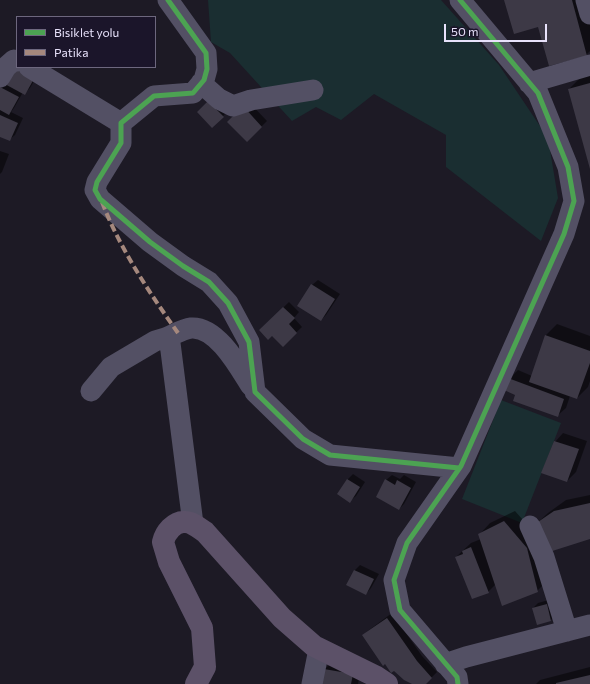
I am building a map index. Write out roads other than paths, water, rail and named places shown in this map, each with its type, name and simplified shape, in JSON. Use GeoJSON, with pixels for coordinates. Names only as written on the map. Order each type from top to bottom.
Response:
{"type":"FeatureCollection","features":[{"type":"Feature","properties":{"kind":"main road"},"geometry":{"type":"LineString","coordinates":[[196,684],[205,667],[202,628],[169,562],[163,542],[164,536],[173,526],[180,522],[193,524],[205,532],[282,618],[314,646],[362,677],[387,684]]}},
{"type":"Feature","properties":{"kind":"street"},"geometry":{"type":"LineString","coordinates":[[168,0],[206,53],[207,69],[204,80],[193,93],[154,96],[122,123],[121,143],[96,182],[95,190],[100,199],[150,242],[183,266],[209,282],[228,303],[249,342],[255,392]]}},
{"type":"Feature","properties":{"kind":"street"},"geometry":{"type":"LineString","coordinates":[[458,684],[456,677],[400,610],[394,580],[407,543],[459,468],[564,234],[574,201],[568,167],[538,94],[460,0]]}},
{"type":"Feature","properties":{"kind":"street"},"geometry":{"type":"LineString","coordinates":[[586,0],[590,14]]}},
{"type":"Feature","properties":{"kind":"street"},"geometry":{"type":"LineString","coordinates":[[0,77],[6,68],[14,60],[16,61]]}},
{"type":"Feature","properties":{"kind":"street"},"geometry":{"type":"LineString","coordinates":[[529,83],[590,65]]}},
{"type":"Feature","properties":{"kind":"street"},"geometry":{"type":"LineString","coordinates":[[31,68],[122,123]]}},
{"type":"Feature","properties":{"kind":"street"},"geometry":{"type":"LineString","coordinates":[[202,83],[219,99],[233,106],[251,100],[313,90]]}},
{"type":"Feature","properties":{"kind":"street"},"geometry":{"type":"LineString","coordinates":[[91,391],[111,367],[155,341],[191,328],[205,330],[220,342],[236,360],[255,392],[303,439],[330,455],[459,468]]}},
{"type":"Feature","properties":{"kind":"street"},"geometry":{"type":"LineString","coordinates":[[165,338],[170,343],[193,524]]}},
{"type":"Feature","properties":{"kind":"street"},"geometry":{"type":"LineString","coordinates":[[530,526],[544,557],[566,631]]}},
{"type":"Feature","properties":{"kind":"street"},"geometry":{"type":"LineString","coordinates":[[445,664],[466,656],[590,625]]}},
{"type":"Feature","properties":{"kind":"street"},"geometry":{"type":"LineString","coordinates":[[312,684],[319,649]]}}]}
